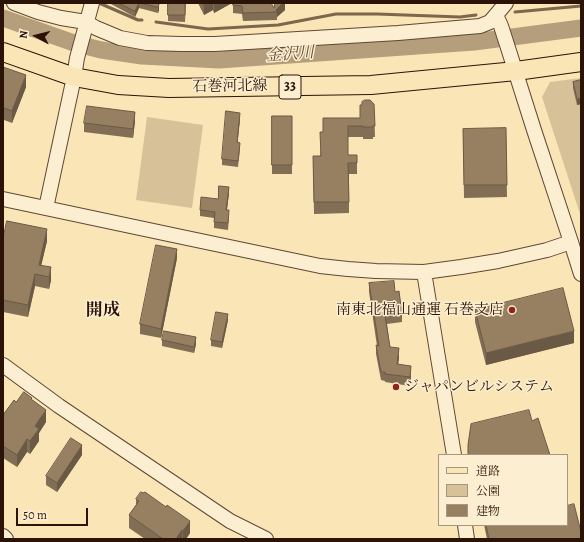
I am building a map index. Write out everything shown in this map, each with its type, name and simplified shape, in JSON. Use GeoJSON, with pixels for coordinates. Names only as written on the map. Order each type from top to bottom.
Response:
{"type":"FeatureCollection","features":[{"type":"Feature","properties":{"kind":"main road","name":"石巻河北線"},"geometry":{"type":"LineString","coordinates":[[3,52],[74,77],[118,85],[169,88],[370,85],[516,71],[581,62]]}},
{"type":"Feature","properties":{"kind":"street"},"geometry":{"type":"LineString","coordinates":[[14,3],[38,12],[96,28],[120,38],[147,43],[223,43],[398,33],[480,26],[498,20]]}},
{"type":"Feature","properties":{"kind":"street"},"geometry":{"type":"LineString","coordinates":[[46,208],[77,58],[92,3]]}},
{"type":"Feature","properties":{"kind":"street"},"geometry":{"type":"LineString","coordinates":[[506,3],[498,20],[516,71],[581,274]]}},
{"type":"Feature","properties":{"kind":"street"},"geometry":{"type":"LineString","coordinates":[[3,199],[320,266],[376,271],[424,272],[462,267],[547,250],[571,242]]}},
{"type":"Feature","properties":{"kind":"street"},"geometry":{"type":"LineString","coordinates":[[424,272],[454,454]]}},
{"type":"Feature","properties":{"kind":"street"},"geometry":{"type":"LineString","coordinates":[[3,364],[63,408],[230,521],[266,539]]}},
{"type":"Feature","properties":{"kind":"street"},"geometry":{"type":"LineString","coordinates":[[465,526],[467,539]]}},
{"type":"Feature","properties":{"kind":"street"},"geometry":{"type":"LineString","coordinates":[[3,536],[6,539]]}},
{"type":"Feature","properties":{"kind":"green space"},"geometry":{"type":"Polygon","coordinates":[[[581,78],[581,217],[542,97],[550,82],[581,78]]]}},
{"type":"Feature","properties":{"kind":"green space"},"geometry":{"type":"Polygon","coordinates":[[[147,117],[203,125],[192,208],[136,200],[147,117]]]}},
{"type":"Feature","properties":{"kind":"building"},"geometry":{"type":"Polygon","coordinates":[[[119,3],[139,3],[135,11],[119,3]]]}},
{"type":"Feature","properties":{"kind":"building"},"geometry":{"type":"Polygon","coordinates":[[[141,3],[157,3],[159,4],[158,7],[141,3]]]}},
{"type":"Feature","properties":{"kind":"building"},"geometry":{"type":"Polygon","coordinates":[[[168,3],[185,3],[185,15],[168,15],[168,3]]]}},
{"type":"Feature","properties":{"kind":"building"},"geometry":{"type":"Polygon","coordinates":[[[233,3],[271,3],[274,8],[275,3],[283,3],[276,10],[277,12],[243,13],[242,6],[233,5],[233,3]]]}},
{"type":"Feature","properties":{"kind":"building"},"geometry":{"type":"Polygon","coordinates":[[[3,67],[26,75],[12,111],[4,108],[3,112],[3,67]]]}},
{"type":"Feature","properties":{"kind":"building"},"geometry":{"type":"Polygon","coordinates":[[[581,80],[581,98],[577,99],[573,82],[581,80]]]}},
{"type":"Feature","properties":{"kind":"building"},"geometry":{"type":"Polygon","coordinates":[[[365,100],[370,100],[374,104],[375,126],[348,126],[348,155],[357,155],[357,163],[348,163],[349,202],[314,202],[313,156],[321,156],[320,132],[323,132],[323,118],[360,118],[360,105],[362,105],[362,102],[365,100]]]}},
{"type":"Feature","properties":{"kind":"building"},"geometry":{"type":"Polygon","coordinates":[[[87,106],[135,112],[133,129],[84,123],[87,106]]]}},
{"type":"Feature","properties":{"kind":"building"},"geometry":{"type":"Polygon","coordinates":[[[226,111],[240,113],[237,142],[240,143],[238,161],[222,159],[226,111]]]}},
{"type":"Feature","properties":{"kind":"building"},"geometry":{"type":"Polygon","coordinates":[[[272,116],[292,116],[292,165],[272,165],[272,116]]]}},
{"type":"Feature","properties":{"kind":"building"},"geometry":{"type":"Polygon","coordinates":[[[506,128],[507,185],[464,185],[463,129],[506,128]]]}},
{"type":"Feature","properties":{"kind":"building"},"geometry":{"type":"Polygon","coordinates":[[[219,186],[229,187],[226,210],[229,210],[228,223],[214,222],[215,212],[200,210],[201,197],[218,199],[219,186]]]}},
{"type":"Feature","properties":{"kind":"building"},"geometry":{"type":"Polygon","coordinates":[[[7,221],[47,229],[39,265],[51,267],[49,277],[35,274],[28,305],[3,300],[3,239],[7,221]]]}},
{"type":"Feature","properties":{"kind":"building"},"geometry":{"type":"Polygon","coordinates":[[[156,245],[177,249],[161,329],[140,324],[156,245]]]}},
{"type":"Feature","properties":{"kind":"building"},"geometry":{"type":"Polygon","coordinates":[[[394,281],[395,292],[399,291],[402,314],[385,316],[390,347],[399,348],[397,364],[411,366],[410,377],[385,374],[385,372],[381,372],[376,345],[379,346],[369,283],[394,281]]]}},
{"type":"Feature","properties":{"kind":"building"},"geometry":{"type":"Polygon","coordinates":[[[563,288],[574,331],[486,353],[475,310],[563,288]]]}},
{"type":"Feature","properties":{"kind":"building"},"geometry":{"type":"Polygon","coordinates":[[[216,312],[228,314],[222,342],[211,340],[216,312]]]}},
{"type":"Feature","properties":{"kind":"building"},"geometry":{"type":"Polygon","coordinates":[[[164,331],[196,337],[194,347],[162,340],[164,331]]]}},
{"type":"Feature","properties":{"kind":"building"},"geometry":{"type":"Polygon","coordinates":[[[24,392],[46,410],[35,426],[39,429],[30,441],[27,439],[17,455],[3,446],[3,415],[14,400],[16,402],[24,392]]]}},
{"type":"Feature","properties":{"kind":"building"},"geometry":{"type":"Polygon","coordinates":[[[529,410],[532,421],[538,418],[550,454],[468,454],[471,424],[529,410]]]}},
{"type":"Feature","properties":{"kind":"building"},"geometry":{"type":"Polygon","coordinates":[[[71,438],[82,445],[57,483],[46,476],[71,438]]]}},
{"type":"Feature","properties":{"kind":"building"},"geometry":{"type":"Polygon","coordinates":[[[141,492],[145,492],[166,507],[167,505],[190,521],[176,539],[163,539],[129,515],[139,501],[136,499],[141,492]]]}},
{"type":"Feature","properties":{"kind":"building"},"geometry":{"type":"Polygon","coordinates":[[[574,504],[581,532],[581,539],[489,539],[486,526],[568,526],[568,506],[574,504]]]}},
{"type":"Feature","properties":{"kind":"waterway"},"geometry":{"type":"LineString","coordinates":[[99,3],[138,20],[142,20]]}},
{"type":"Feature","properties":{"kind":"waterway"},"geometry":{"type":"LineString","coordinates":[[515,12],[581,6]]}},
{"type":"Feature","properties":{"kind":"waterway"},"geometry":{"type":"LineString","coordinates":[[156,22],[208,29],[278,25],[336,14],[460,17],[476,15]]}},
{"type":"Feature","properties":{"kind":"waterway","name":"金沢川"},"geometry":{"type":"LineString","coordinates":[[3,18],[74,43],[101,50],[142,56],[219,60],[474,42],[581,28]]}},
{"type":"Feature","properties":{"kind":"place","name":"南東北福山通運 石巻支店"},"geometry":{"type":"Point","coordinates":[512,310]}},
{"type":"Feature","properties":{"kind":"place","name":"ジャパンビルシステム"},"geometry":{"type":"Point","coordinates":[396,387]}},
{"type":"Feature","properties":{"kind":"district","name":"開成"},"geometry":{"type":"Point","coordinates":[103,311]}}]}
